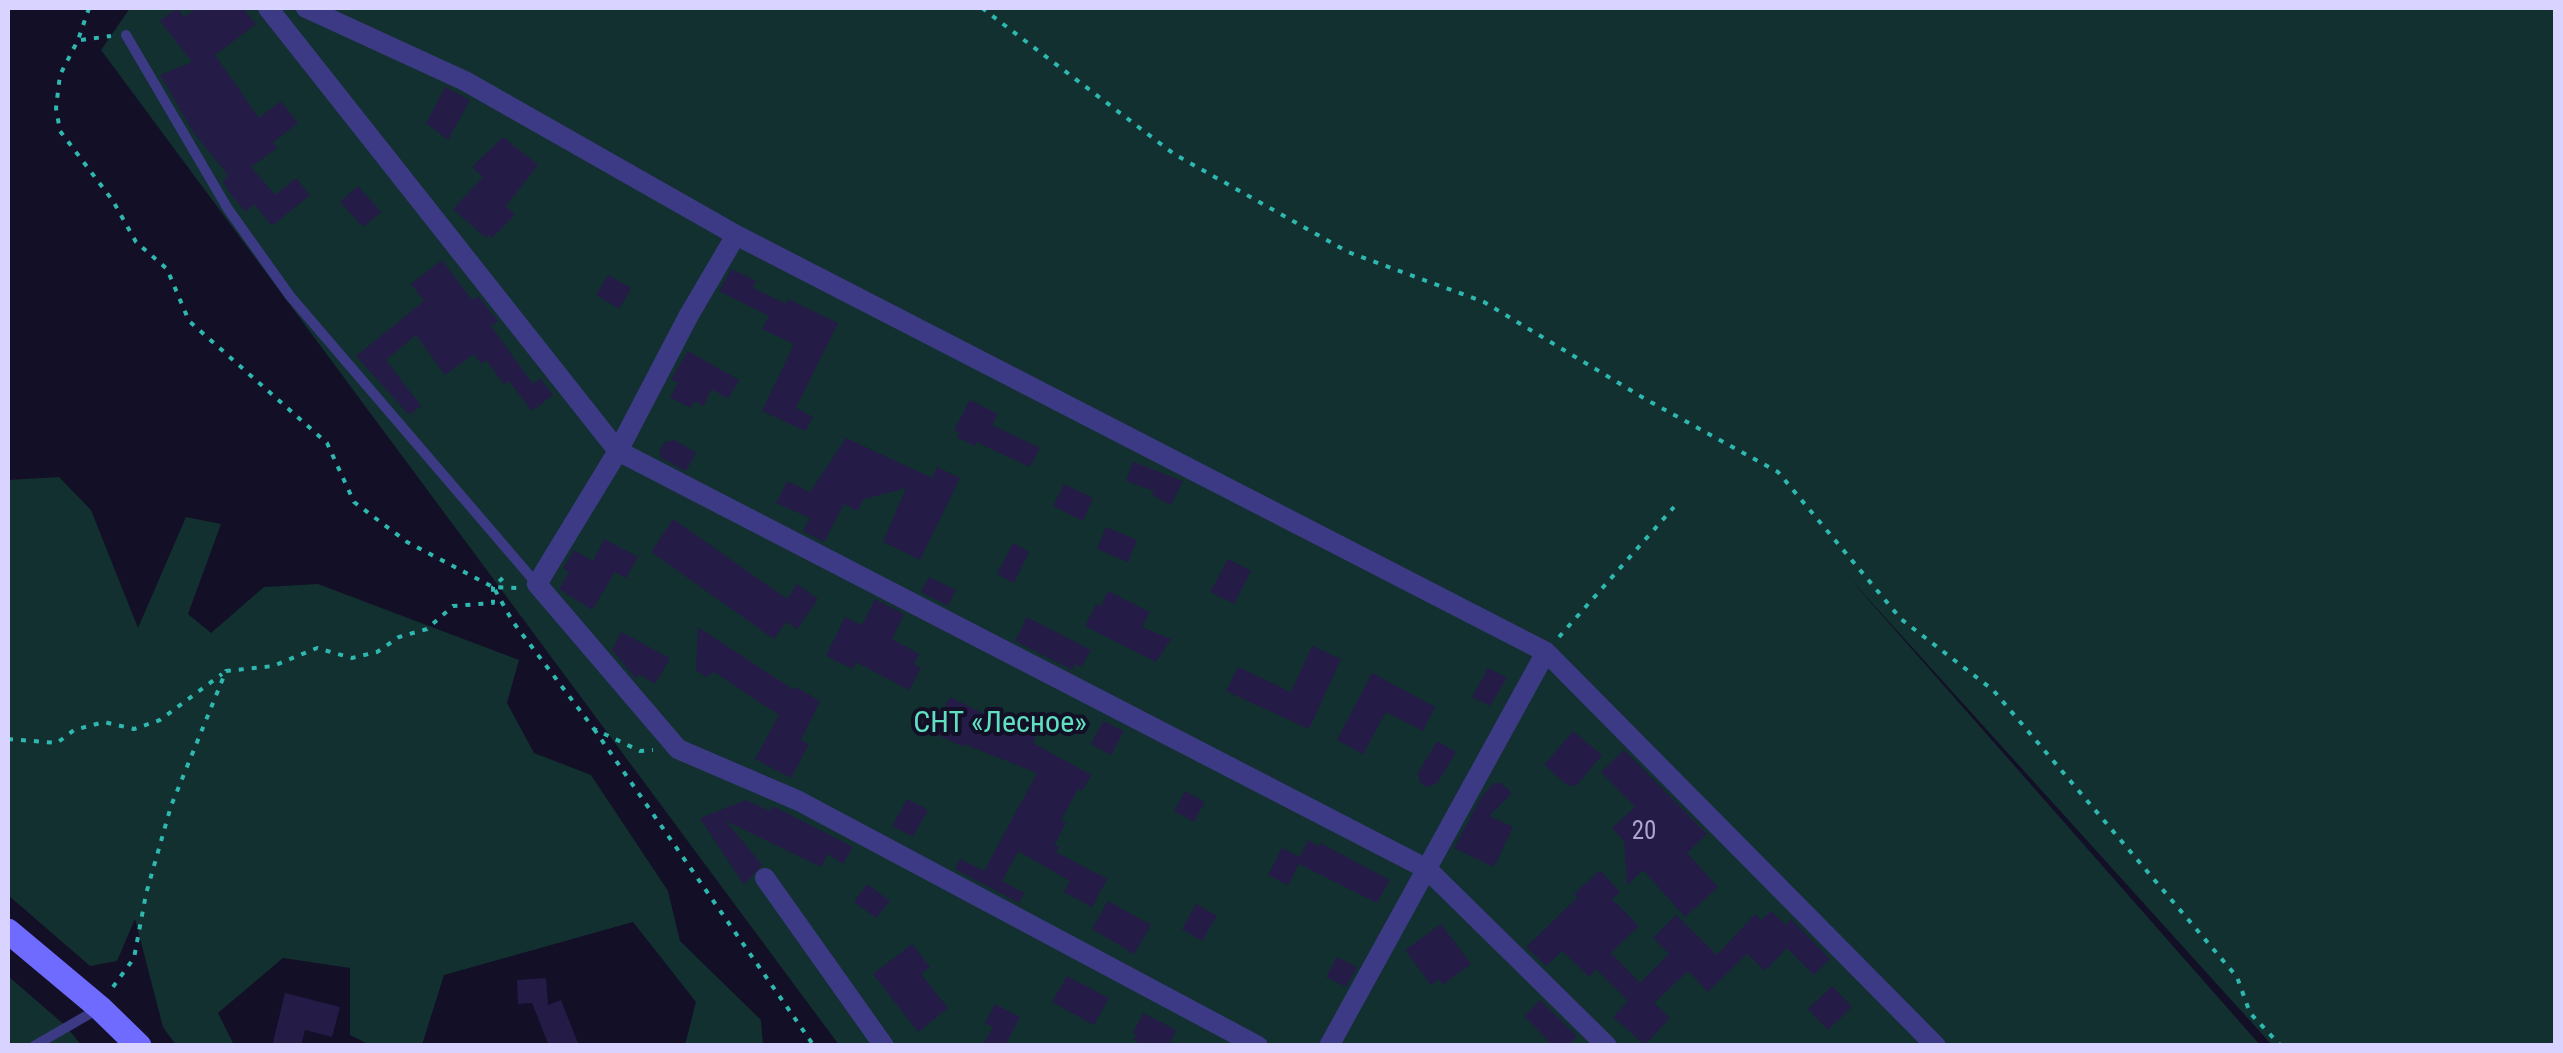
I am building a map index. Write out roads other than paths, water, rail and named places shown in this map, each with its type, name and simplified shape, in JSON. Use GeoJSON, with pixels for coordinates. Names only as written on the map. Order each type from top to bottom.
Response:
{"type":"FeatureCollection","features":[{"type":"Feature","properties":{"kind":"main road"},"geometry":{"type":"LineString","coordinates":[[8,931],[139,1046]]}},
{"type":"Feature","properties":{"kind":"street"},"geometry":{"type":"LineString","coordinates":[[268,8],[618,451],[1427,868],[1606,1046]]}},
{"type":"Feature","properties":{"kind":"street"},"geometry":{"type":"LineString","coordinates":[[306,8],[465,81],[736,235],[1546,652],[1936,1046]]}},
{"type":"Feature","properties":{"kind":"street"},"geometry":{"type":"LineString","coordinates":[[736,235],[618,451],[537,584],[678,750],[799,801],[1258,1046]]}},
{"type":"Feature","properties":{"kind":"street"},"geometry":{"type":"LineString","coordinates":[[1329,1046],[1546,652]]}},
{"type":"Feature","properties":{"kind":"street"},"geometry":{"type":"LineString","coordinates":[[765,878],[884,1046]]}},
{"type":"Feature","properties":{"kind":"lane"},"geometry":{"type":"LineString","coordinates":[[126,34],[228,209],[290,296],[537,584]]}},
{"type":"Feature","properties":{"kind":"lane"},"geometry":{"type":"LineString","coordinates":[[34,1046],[100,1008]]}},
{"type":"Feature","properties":{"kind":"park label","name":"СНТ «Лесное»"},"geometry":{"type":"Point","coordinates":[1000,724]}}]}
